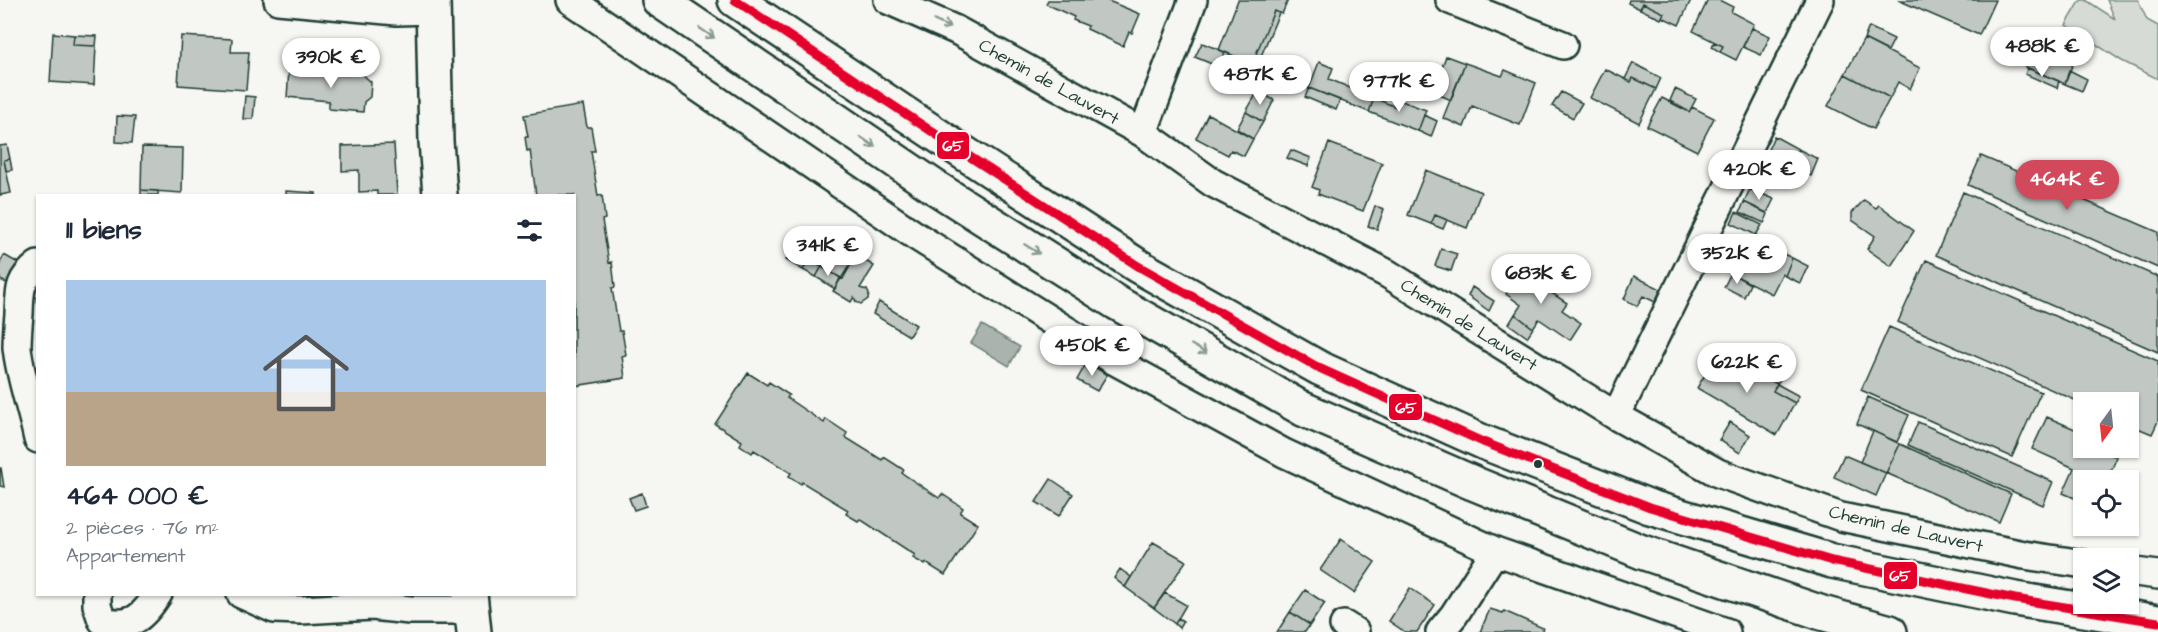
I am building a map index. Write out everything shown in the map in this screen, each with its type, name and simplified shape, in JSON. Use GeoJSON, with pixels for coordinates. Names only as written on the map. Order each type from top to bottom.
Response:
{"type":"FeatureCollection","features":[{"type":"Feature","properties":{"kind":"main road"},"geometry":{"type":"LineString","coordinates":[[659,0],[986,220],[1117,303],[1303,409],[1473,483],[1642,552],[1822,613],[1890,632]]}},
{"type":"Feature","properties":{"kind":"main road"},"geometry":{"type":"LineString","coordinates":[[735,0],[1138,266],[1319,368],[1483,442],[1650,507],[1832,561],[2015,599],[2158,622]]}},
{"type":"Feature","properties":{"kind":"main road"},"geometry":{"type":"LineString","coordinates":[[433,5],[436,141],[440,194]]}},
{"type":"Feature","properties":{"kind":"street"},"geometry":{"type":"LineString","coordinates":[[278,0],[397,11],[433,5]]}},
{"type":"Feature","properties":{"kind":"street"},"geometry":{"type":"LineString","coordinates":[[570,0],[916,236],[1114,361],[1284,453],[1495,551],[1726,632]]}},
{"type":"Feature","properties":{"kind":"street","name":"Chemin de Lauvert"},"geometry":{"type":"LineString","coordinates":[[888,0],[956,30],[1143,133],[1213,183],[1388,274],[1616,416],[1718,473],[1841,517],[2024,555],[2073,562]]}},
{"type":"Feature","properties":{"kind":"street"},"geometry":{"type":"LineString","coordinates":[[1143,133],[1193,0]]}},
{"type":"Feature","properties":{"kind":"street"},"geometry":{"type":"LineString","coordinates":[[1450,0],[1563,45]]}},
{"type":"Feature","properties":{"kind":"street"},"geometry":{"type":"LineString","coordinates":[[1616,416],[1820,0]]}},
{"type":"Feature","properties":{"kind":"street"},"geometry":{"type":"LineString","coordinates":[[36,266],[27,273],[19,291],[17,346],[36,431]]}},
{"type":"Feature","properties":{"kind":"street"},"geometry":{"type":"LineString","coordinates":[[1442,631],[1495,551]]}},
{"type":"Feature","properties":{"kind":"street"},"geometry":{"type":"LineString","coordinates":[[2139,572],[2158,575]]}},
{"type":"Feature","properties":{"kind":"street"},"geometry":{"type":"LineString","coordinates":[[97,596],[97,605],[102,620],[114,624],[130,622],[145,614],[157,596]]}},
{"type":"Feature","properties":{"kind":"street"},"geometry":{"type":"LineString","coordinates":[[245,596],[274,609],[301,610],[372,606],[472,612]]}},
{"type":"Feature","properties":{"kind":"shaded area"},"geometry":{"type":"Polygon","coordinates":[[[2081,0],[2086,0],[2115,19],[2107,0],[2138,0],[2147,20],[2158,26],[2158,79],[2122,61],[2066,25],[2081,0]]]}},
{"type":"Feature","properties":{"kind":"shaded area"},"geometry":{"type":"Polygon","coordinates":[[[982,325],[1020,347],[1009,366],[971,343],[982,325]]]}},
{"type":"Feature","properties":{"kind":"building"},"geometry":{"type":"Polygon","coordinates":[[[1048,0],[1106,0],[1140,14],[1132,33],[1129,32],[1123,46],[1087,29],[1088,26],[1073,20],[1074,17],[1046,4],[1048,0]]]}},
{"type":"Feature","properties":{"kind":"building"},"geometry":{"type":"Polygon","coordinates":[[[1238,0],[1288,0],[1282,14],[1274,11],[1256,54],[1274,62],[1270,71],[1219,50],[1238,0]]]}},
{"type":"Feature","properties":{"kind":"building"},"geometry":{"type":"Polygon","coordinates":[[[1629,0],[1691,0],[1679,25],[1662,17],[1664,13],[1643,3],[1640,9],[1628,3],[1629,0]]]}},
{"type":"Feature","properties":{"kind":"building"},"geometry":{"type":"Polygon","coordinates":[[[1708,0],[1719,0],[1733,7],[1731,12],[1754,24],[1736,60],[1720,52],[1723,46],[1693,31],[1708,0]]]}},
{"type":"Feature","properties":{"kind":"building"},"geometry":{"type":"Polygon","coordinates":[[[1898,0],[1995,0],[1979,35],[1898,0]]]}},
{"type":"Feature","properties":{"kind":"building"},"geometry":{"type":"Polygon","coordinates":[[[1643,3],[1664,13],[1661,19],[1640,9],[1643,3]]]}},
{"type":"Feature","properties":{"kind":"building"},"geometry":{"type":"Polygon","coordinates":[[[1274,11],[1279,13],[1261,56],[1256,54],[1274,11]]]}},
{"type":"Feature","properties":{"kind":"building"},"geometry":{"type":"Polygon","coordinates":[[[1869,27],[1894,39],[1888,51],[1864,39],[1869,27]]]}},
{"type":"Feature","properties":{"kind":"building"},"geometry":{"type":"Polygon","coordinates":[[[1752,28],[1770,36],[1761,55],[1743,47],[1752,28]]]}},
{"type":"Feature","properties":{"kind":"building"},"geometry":{"type":"Polygon","coordinates":[[[53,33],[74,35],[73,45],[96,46],[94,85],[50,82],[53,33]]]}},
{"type":"Feature","properties":{"kind":"building"},"geometry":{"type":"Polygon","coordinates":[[[2039,33],[2078,50],[2065,84],[2025,67],[2039,33]]]}},
{"type":"Feature","properties":{"kind":"building"},"geometry":{"type":"Polygon","coordinates":[[[74,35],[97,36],[96,46],[73,45],[74,35]]]}},
{"type":"Feature","properties":{"kind":"building"},"geometry":{"type":"Polygon","coordinates":[[[181,36],[232,39],[231,52],[249,52],[246,90],[178,85],[181,36]]]}},
{"type":"Feature","properties":{"kind":"building"},"geometry":{"type":"Polygon","coordinates":[[[1864,39],[1920,68],[1910,89],[1898,82],[1890,98],[1845,74],[1864,39]]]}},
{"type":"Feature","properties":{"kind":"building"},"geometry":{"type":"Polygon","coordinates":[[[1714,42],[1723,46],[1720,52],[1712,47],[1714,42]]]}},
{"type":"Feature","properties":{"kind":"building"},"geometry":{"type":"Polygon","coordinates":[[[1202,43],[1225,52],[1219,67],[1195,57],[1202,43]]]}},
{"type":"Feature","properties":{"kind":"building"},"geometry":{"type":"Polygon","coordinates":[[[1225,52],[1245,61],[1242,68],[1222,61],[1225,52]]]}},
{"type":"Feature","properties":{"kind":"building"},"geometry":{"type":"Polygon","coordinates":[[[1446,56],[1465,63],[1451,100],[1433,92],[1446,56]]]}},
{"type":"Feature","properties":{"kind":"building"},"geometry":{"type":"Polygon","coordinates":[[[1222,61],[1242,68],[1240,75],[1219,67],[1222,61]]]}},
{"type":"Feature","properties":{"kind":"building"},"geometry":{"type":"Polygon","coordinates":[[[1319,62],[1333,68],[1329,79],[1374,98],[1369,112],[1309,88],[1319,62]]]}},
{"type":"Feature","properties":{"kind":"building"},"geometry":{"type":"Polygon","coordinates":[[[1465,63],[1502,76],[1505,70],[1536,83],[1520,125],[1472,106],[1464,127],[1443,118],[1465,63]]]}},
{"type":"Feature","properties":{"kind":"building"},"geometry":{"type":"Polygon","coordinates":[[[1633,63],[1661,78],[1656,89],[1633,78],[1631,82],[1625,79],[1633,63]]]}},
{"type":"Feature","properties":{"kind":"building"},"geometry":{"type":"Polygon","coordinates":[[[2028,68],[2059,81],[2057,88],[2025,74],[2028,68]]]}},
{"type":"Feature","properties":{"kind":"building"},"geometry":{"type":"Polygon","coordinates":[[[1605,69],[1631,82],[1633,78],[1656,89],[1639,123],[1590,98],[1605,69]]]}},
{"type":"Feature","properties":{"kind":"building"},"geometry":{"type":"Polygon","coordinates":[[[289,70],[362,74],[371,82],[370,97],[364,102],[363,112],[329,109],[329,101],[287,97],[289,70]]]}},
{"type":"Feature","properties":{"kind":"building"},"geometry":{"type":"Polygon","coordinates":[[[2069,70],[2087,79],[2082,91],[2065,84],[2069,70]]]}},
{"type":"Feature","properties":{"kind":"building"},"geometry":{"type":"Polygon","coordinates":[[[1845,74],[1890,98],[1873,129],[1828,106],[1845,74]]]}},
{"type":"Feature","properties":{"kind":"building"},"geometry":{"type":"Polygon","coordinates":[[[1309,88],[1340,100],[1336,110],[1305,97],[1309,88]]]}},
{"type":"Feature","properties":{"kind":"building"},"geometry":{"type":"Polygon","coordinates":[[[1675,89],[1696,99],[1689,112],[1670,101],[1675,89]]]}},
{"type":"Feature","properties":{"kind":"building"},"geometry":{"type":"Polygon","coordinates":[[[1258,91],[1274,100],[1263,122],[1246,112],[1258,91]]]}},
{"type":"Feature","properties":{"kind":"building"},"geometry":{"type":"Polygon","coordinates":[[[1561,92],[1582,103],[1573,118],[1552,106],[1561,92]]]}},
{"type":"Feature","properties":{"kind":"building"},"geometry":{"type":"Polygon","coordinates":[[[245,96],[255,97],[253,119],[243,119],[245,96]]]}},
{"type":"Feature","properties":{"kind":"building"},"geometry":{"type":"Polygon","coordinates":[[[1374,98],[1396,107],[1399,100],[1426,110],[1418,131],[1369,112],[1374,98]]]}},
{"type":"Feature","properties":{"kind":"building"},"geometry":{"type":"Polygon","coordinates":[[[1662,98],[1689,112],[1692,107],[1714,118],[1697,151],[1647,126],[1662,98]]]}},
{"type":"Feature","properties":{"kind":"building"},"geometry":{"type":"Polygon","coordinates":[[[583,105],[587,127],[591,127],[595,151],[591,151],[598,196],[602,195],[605,219],[602,220],[609,263],[612,262],[615,287],[612,288],[619,331],[622,331],[626,355],[622,356],[625,378],[576,386],[576,194],[536,194],[530,150],[527,151],[525,137],[528,137],[524,115],[583,105]]]}},
{"type":"Feature","properties":{"kind":"building"},"geometry":{"type":"Polygon","coordinates":[[[1246,112],[1263,122],[1253,139],[1237,129],[1246,112]]]}},
{"type":"Feature","properties":{"kind":"building"},"geometry":{"type":"Polygon","coordinates":[[[1208,114],[1253,139],[1244,156],[1231,150],[1228,155],[1196,138],[1208,114]]]}},
{"type":"Feature","properties":{"kind":"building"},"geometry":{"type":"Polygon","coordinates":[[[1424,115],[1437,121],[1431,137],[1418,131],[1424,115]]]}},
{"type":"Feature","properties":{"kind":"building"},"geometry":{"type":"Polygon","coordinates":[[[117,116],[135,117],[132,143],[116,142],[117,116]]]}},
{"type":"Feature","properties":{"kind":"building"},"geometry":{"type":"Polygon","coordinates":[[[1774,136],[1798,149],[1790,166],[1766,154],[1774,136]]]}},
{"type":"Feature","properties":{"kind":"building"},"geometry":{"type":"Polygon","coordinates":[[[1329,143],[1382,163],[1363,211],[1318,194],[1319,190],[1312,187],[1329,143]]]}},
{"type":"Feature","properties":{"kind":"building"},"geometry":{"type":"Polygon","coordinates":[[[394,144],[397,194],[377,194],[377,191],[359,192],[359,170],[342,171],[342,146],[394,144]]]}},
{"type":"Feature","properties":{"kind":"building"},"geometry":{"type":"Polygon","coordinates":[[[7,145],[10,159],[4,160],[11,193],[0,195],[0,146],[7,145]]]}},
{"type":"Feature","properties":{"kind":"building"},"geometry":{"type":"Polygon","coordinates":[[[142,147],[183,148],[182,193],[141,190],[142,147]]]}},
{"type":"Feature","properties":{"kind":"building"},"geometry":{"type":"Polygon","coordinates":[[[1798,149],[1818,159],[1811,176],[1790,166],[1798,149]]]}},
{"type":"Feature","properties":{"kind":"building"},"geometry":{"type":"Polygon","coordinates":[[[1291,150],[1311,158],[1308,166],[1287,158],[1291,150]]]}},
{"type":"Feature","properties":{"kind":"building"},"geometry":{"type":"Polygon","coordinates":[[[1981,156],[2158,232],[2158,268],[1968,185],[1981,156]]]}},
{"type":"Feature","properties":{"kind":"building"},"geometry":{"type":"Polygon","coordinates":[[[10,159],[12,170],[6,171],[4,160],[10,159]]]}},
{"type":"Feature","properties":{"kind":"building"},"geometry":{"type":"Polygon","coordinates":[[[1426,170],[1481,192],[1467,228],[1435,215],[1431,224],[1408,215],[1426,170]]]}},
{"type":"Feature","properties":{"kind":"building"},"geometry":{"type":"Polygon","coordinates":[[[1750,189],[1774,199],[1767,213],[1744,202],[1750,189]]]}},
{"type":"Feature","properties":{"kind":"building"},"geometry":{"type":"Polygon","coordinates":[[[141,190],[158,191],[158,194],[141,194],[141,190]]]}},
{"type":"Feature","properties":{"kind":"building"},"geometry":{"type":"Polygon","coordinates":[[[286,191],[316,193],[316,194],[286,194],[286,191]]]}},
{"type":"Feature","properties":{"kind":"building"},"geometry":{"type":"Polygon","coordinates":[[[1963,192],[2158,277],[2158,352],[1936,255],[1963,192]]]}},
{"type":"Feature","properties":{"kind":"building"},"geometry":{"type":"Polygon","coordinates":[[[1864,200],[1876,208],[1879,205],[1914,231],[1891,266],[1867,249],[1875,236],[1852,220],[1852,213],[1864,200]]]}},
{"type":"Feature","properties":{"kind":"building"},"geometry":{"type":"Polygon","coordinates":[[[1744,202],[1768,214],[1764,223],[1740,212],[1744,202]]]}},
{"type":"Feature","properties":{"kind":"building"},"geometry":{"type":"Polygon","coordinates":[[[1375,206],[1384,209],[1377,229],[1368,226],[1375,206]]]}},
{"type":"Feature","properties":{"kind":"building"},"geometry":{"type":"Polygon","coordinates":[[[1736,212],[1762,225],[1756,235],[1731,223],[1736,212]]]}},
{"type":"Feature","properties":{"kind":"building"},"geometry":{"type":"Polygon","coordinates":[[[1435,215],[1447,220],[1443,229],[1431,224],[1435,215]]]}},
{"type":"Feature","properties":{"kind":"building"},"geometry":{"type":"Polygon","coordinates":[[[825,235],[856,255],[843,279],[809,260],[825,235]]]}},
{"type":"Feature","properties":{"kind":"building"},"geometry":{"type":"Polygon","coordinates":[[[805,240],[816,249],[809,260],[797,252],[805,240]]]}},
{"type":"Feature","properties":{"kind":"building"},"geometry":{"type":"Polygon","coordinates":[[[1754,240],[1792,258],[1785,276],[1782,274],[1772,294],[1736,276],[1741,264],[1737,262],[1744,246],[1749,247],[1754,240]]]}},
{"type":"Feature","properties":{"kind":"building"},"geometry":{"type":"Polygon","coordinates":[[[793,249],[809,260],[803,270],[786,260],[793,249]]]}},
{"type":"Feature","properties":{"kind":"building"},"geometry":{"type":"Polygon","coordinates":[[[1441,249],[1457,254],[1451,271],[1435,266],[1441,249]]]}},
{"type":"Feature","properties":{"kind":"building"},"geometry":{"type":"Polygon","coordinates":[[[4,255],[20,264],[9,284],[0,280],[0,263],[4,255]]]}},
{"type":"Feature","properties":{"kind":"building"},"geometry":{"type":"Polygon","coordinates":[[[856,255],[874,266],[860,288],[867,290],[869,294],[868,299],[861,304],[856,302],[854,297],[851,302],[833,291],[856,255]]]}},
{"type":"Feature","properties":{"kind":"building"},"geometry":{"type":"Polygon","coordinates":[[[1792,258],[1808,266],[1800,283],[1785,276],[1792,258]]]}},
{"type":"Feature","properties":{"kind":"building"},"geometry":{"type":"Polygon","coordinates":[[[809,260],[822,266],[816,277],[803,270],[809,260]]]}},
{"type":"Feature","properties":{"kind":"building"},"geometry":{"type":"Polygon","coordinates":[[[1926,260],[2158,361],[2158,421],[2152,434],[2139,429],[2139,392],[2073,392],[2073,399],[1898,322],[1926,260]]]}},
{"type":"Feature","properties":{"kind":"building"},"geometry":{"type":"Polygon","coordinates":[[[822,266],[840,278],[835,289],[816,277],[822,266]]]}},
{"type":"Feature","properties":{"kind":"building"},"geometry":{"type":"Polygon","coordinates":[[[1523,269],[1541,280],[1538,284],[1567,303],[1562,310],[1581,323],[1570,340],[1539,319],[1533,328],[1515,314],[1521,305],[1506,294],[1523,269]]]}},
{"type":"Feature","properties":{"kind":"building"},"geometry":{"type":"Polygon","coordinates":[[[1731,273],[1750,284],[1744,297],[1724,287],[1731,273]]]}},
{"type":"Feature","properties":{"kind":"building"},"geometry":{"type":"Polygon","coordinates":[[[1634,276],[1661,289],[1655,302],[1643,296],[1637,306],[1624,299],[1634,276]]]}},
{"type":"Feature","properties":{"kind":"building"},"geometry":{"type":"Polygon","coordinates":[[[1472,287],[1494,301],[1489,311],[1468,296],[1472,287]]]}},
{"type":"Feature","properties":{"kind":"building"},"geometry":{"type":"Polygon","coordinates":[[[879,302],[916,325],[909,336],[873,314],[879,302]]]}},
{"type":"Feature","properties":{"kind":"building"},"geometry":{"type":"Polygon","coordinates":[[[1515,314],[1533,328],[1527,337],[1509,324],[1515,314]]]}},
{"type":"Feature","properties":{"kind":"building"},"geometry":{"type":"Polygon","coordinates":[[[1889,327],[2041,392],[2012,457],[1861,390],[1889,327]]]}},
{"type":"Feature","properties":{"kind":"building"},"geometry":{"type":"Polygon","coordinates":[[[1719,350],[1739,362],[1735,369],[1715,358],[1719,350]]]}},
{"type":"Feature","properties":{"kind":"building"},"geometry":{"type":"Polygon","coordinates":[[[1743,354],[1782,376],[1777,384],[1739,362],[1743,354]]]}},
{"type":"Feature","properties":{"kind":"building"},"geometry":{"type":"Polygon","coordinates":[[[1715,358],[1735,369],[1739,362],[1777,384],[1773,391],[1795,403],[1777,435],[1697,388],[1715,358]]]}},
{"type":"Feature","properties":{"kind":"building"},"geometry":{"type":"Polygon","coordinates":[[[1087,362],[1107,375],[1097,391],[1077,380],[1087,362]]]}},
{"type":"Feature","properties":{"kind":"building"},"geometry":{"type":"Polygon","coordinates":[[[748,373],[767,385],[769,382],[789,395],[787,398],[824,423],[826,419],[847,433],[845,437],[882,460],[884,457],[904,470],[902,473],[939,498],[942,494],[963,508],[960,513],[978,524],[945,575],[913,558],[915,555],[860,519],[858,521],[846,514],[848,510],[802,482],[801,484],[789,476],[791,473],[754,450],[752,453],[740,445],[742,441],[715,424],[748,373]]]}},
{"type":"Feature","properties":{"kind":"building"},"geometry":{"type":"Polygon","coordinates":[[[1777,384],[1799,396],[1795,403],[1773,391],[1777,384]]]}},
{"type":"Feature","properties":{"kind":"building"},"geometry":{"type":"Polygon","coordinates":[[[1868,397],[1909,415],[1897,442],[1857,424],[1868,397]]]}},
{"type":"Feature","properties":{"kind":"building"},"geometry":{"type":"Polygon","coordinates":[[[2047,417],[2073,428],[2073,458],[2117,458],[2111,470],[2073,470],[2074,468],[2032,449],[2047,417]]]}},
{"type":"Feature","properties":{"kind":"building"},"geometry":{"type":"Polygon","coordinates":[[[1730,422],[1750,435],[1740,453],[1719,440],[1730,422]]]}},
{"type":"Feature","properties":{"kind":"building"},"geometry":{"type":"Polygon","coordinates":[[[1918,422],[2053,482],[2043,505],[1908,445],[1918,422]]]}},
{"type":"Feature","properties":{"kind":"building"},"geometry":{"type":"Polygon","coordinates":[[[1873,431],[1900,444],[1886,473],[1860,462],[1873,431]]]}},
{"type":"Feature","properties":{"kind":"building"},"geometry":{"type":"Polygon","coordinates":[[[1900,444],[2011,494],[1999,522],[1886,473],[1900,444]]]}},
{"type":"Feature","properties":{"kind":"building"},"geometry":{"type":"Polygon","coordinates":[[[1844,455],[1886,473],[1876,496],[1834,477],[1844,455]]]}},
{"type":"Feature","properties":{"kind":"building"},"geometry":{"type":"Polygon","coordinates":[[[1,468],[4,487],[0,486],[1,468]]]}},
{"type":"Feature","properties":{"kind":"building"},"geometry":{"type":"Polygon","coordinates":[[[2073,470],[2073,497],[2063,493],[2073,470]]]}},
{"type":"Feature","properties":{"kind":"building"},"geometry":{"type":"Polygon","coordinates":[[[1051,479],[1073,494],[1059,516],[1036,502],[1051,479]]]}},
{"type":"Feature","properties":{"kind":"building"},"geometry":{"type":"Polygon","coordinates":[[[642,493],[646,506],[634,510],[629,498],[642,493]]]}},
{"type":"Feature","properties":{"kind":"building"},"geometry":{"type":"Polygon","coordinates":[[[1341,539],[1375,562],[1354,593],[1320,570],[1341,539]]]}},
{"type":"Feature","properties":{"kind":"building"},"geometry":{"type":"Polygon","coordinates":[[[1153,542],[1186,561],[1154,608],[1125,587],[1153,542]]]}},
{"type":"Feature","properties":{"kind":"building"},"geometry":{"type":"Polygon","coordinates":[[[1120,569],[1131,577],[1125,587],[1114,578],[1120,569]]]}},
{"type":"Feature","properties":{"kind":"building"},"geometry":{"type":"Polygon","coordinates":[[[1410,588],[1435,605],[1417,632],[1405,632],[1389,621],[1410,588]]]}},
{"type":"Feature","properties":{"kind":"building"},"geometry":{"type":"Polygon","coordinates":[[[1305,590],[1325,603],[1310,625],[1290,612],[1305,590]]]}},
{"type":"Feature","properties":{"kind":"building"},"geometry":{"type":"Polygon","coordinates":[[[1165,593],[1186,605],[1175,624],[1154,608],[1165,593]]]}},
{"type":"Feature","properties":{"kind":"building"},"geometry":{"type":"Polygon","coordinates":[[[285,596],[310,596],[288,604],[285,596]]]}},
{"type":"Feature","properties":{"kind":"building"},"geometry":{"type":"Polygon","coordinates":[[[1490,609],[1503,613],[1504,611],[1543,628],[1541,632],[1480,632],[1490,609]]]}},
{"type":"Feature","properties":{"kind":"building"},"geometry":{"type":"Polygon","coordinates":[[[1290,612],[1310,625],[1305,632],[1277,632],[1290,612]]]}},
{"type":"Feature","properties":{"kind":"building"},"geometry":{"type":"Polygon","coordinates":[[[1178,618],[1183,621],[1179,628],[1175,624],[1178,618]]]}},
{"type":"Feature","properties":{"kind":"transit line","name":"65"},"geometry":{"type":"LineString","coordinates":[[735,0],[1138,266],[1319,368],[1483,442],[1650,507],[1832,561],[2015,599],[2158,622]]}}]}
